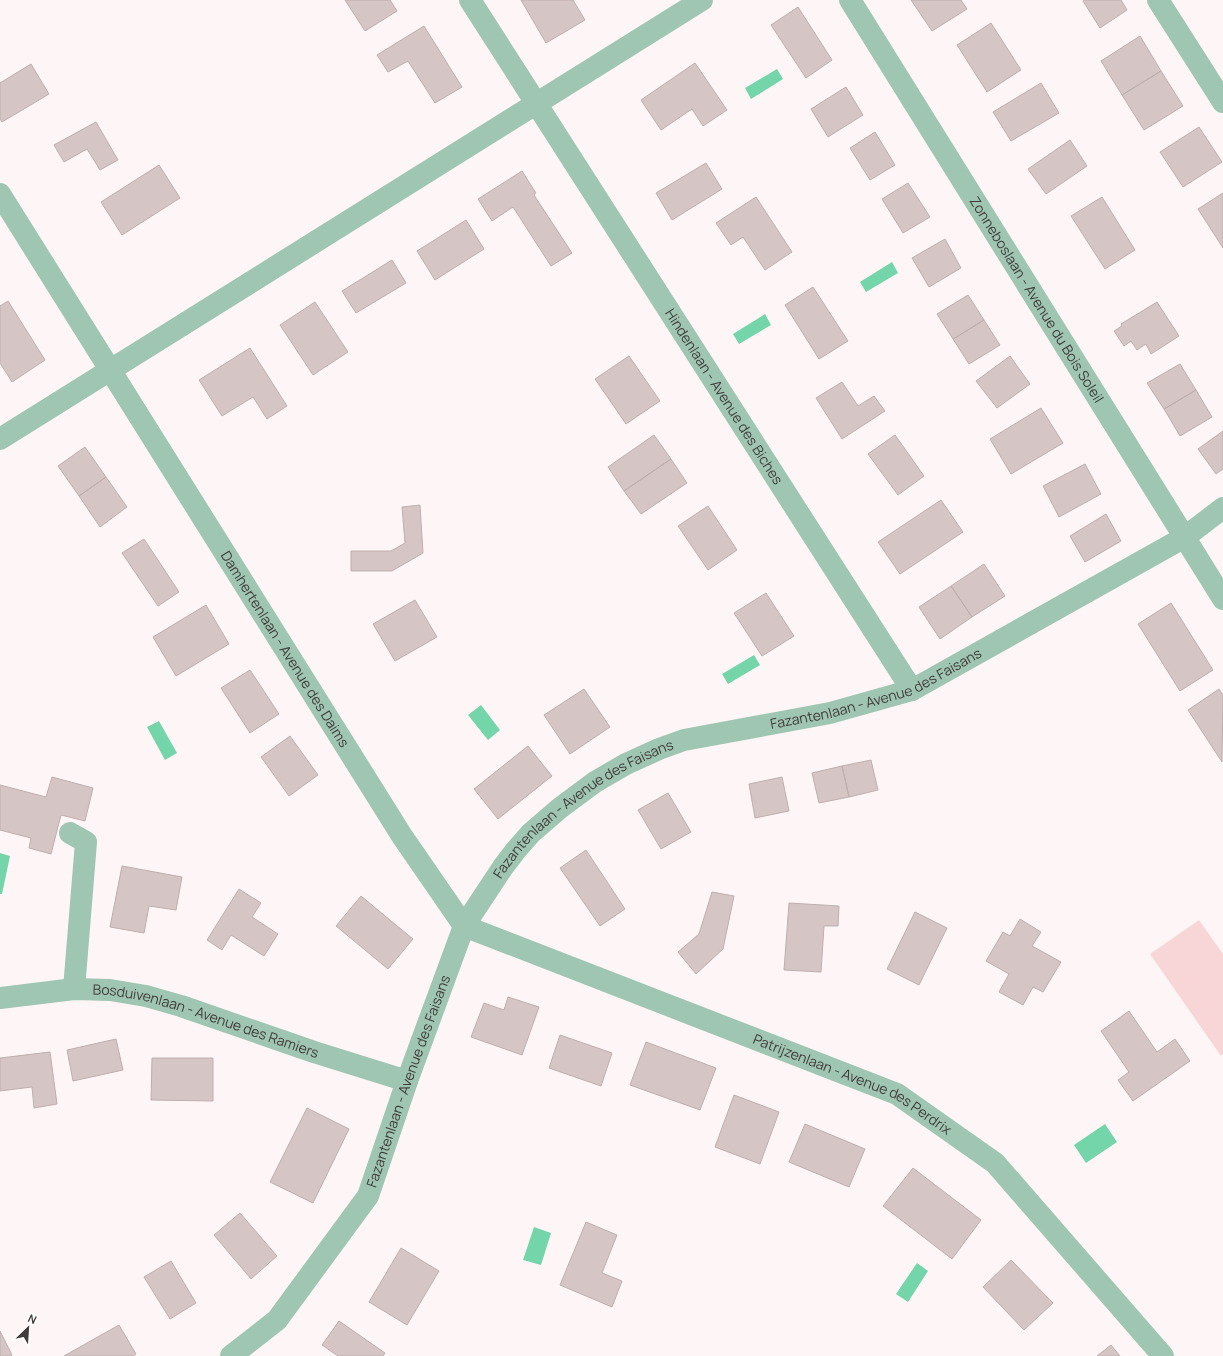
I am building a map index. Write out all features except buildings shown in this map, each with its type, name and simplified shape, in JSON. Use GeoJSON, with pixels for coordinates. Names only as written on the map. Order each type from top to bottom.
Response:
{"type":"FeatureCollection","features":[{"type":"Feature","properties":{"kind":"street","name":"Hindenlaan - Avenue des Biches"},"geometry":{"type":"LineString","coordinates":[[470,0],[912,690]]}},
{"type":"Feature","properties":{"kind":"street"},"geometry":{"type":"LineString","coordinates":[[0,439],[702,0]]}},
{"type":"Feature","properties":{"kind":"street","name":"Zonneboslaan - Avenue du Bois Soleil"},"geometry":{"type":"LineString","coordinates":[[850,0],[1223,599]]}},
{"type":"Feature","properties":{"kind":"street"},"geometry":{"type":"LineString","coordinates":[[1158,0],[1223,102]]}},
{"type":"Feature","properties":{"kind":"street","name":"Damhertenlaan - Avenue des Daims"},"geometry":{"type":"LineString","coordinates":[[0,194],[111,369],[402,836],[464,926]]}},
{"type":"Feature","properties":{"kind":"street","name":"Fazantenlaan - Avenue des Faisans"},"geometry":{"type":"LineString","coordinates":[[231,1356],[276,1320],[368,1196],[407,1081],[464,926],[503,866],[516,850],[531,833],[560,808],[583,791],[626,764],[659,749],[684,740],[830,713],[912,690],[1185,537],[1223,508]]}},
{"type":"Feature","properties":{"kind":"street"},"geometry":{"type":"LineString","coordinates":[[70,833],[86,842],[74,989]]}},
{"type":"Feature","properties":{"kind":"street","name":"Patrijzenlaan - Avenue des Perdrix"},"geometry":{"type":"LineString","coordinates":[[464,926],[897,1094],[994,1163],[1163,1356]]}},
{"type":"Feature","properties":{"kind":"street","name":"Bosduivenlaan - Avenue des Ramiers"},"geometry":{"type":"LineString","coordinates":[[0,998],[74,989],[110,990],[146,996],[164,1000],[314,1052],[407,1081]]}},
{"type":"Feature","properties":{"kind":"shaded area"},"geometry":{"type":"Polygon","coordinates":[[[777,69],[783,79],[751,99],[745,88],[777,69]]]}},
{"type":"Feature","properties":{"kind":"shaded area"},"geometry":{"type":"Polygon","coordinates":[[[892,262],[898,273],[866,292],[860,282],[892,262]]]}},
{"type":"Feature","properties":{"kind":"shaded area"},"geometry":{"type":"Polygon","coordinates":[[[765,314],[771,325],[739,344],[733,334],[765,314]]]}},
{"type":"Feature","properties":{"kind":"shaded area"},"geometry":{"type":"Polygon","coordinates":[[[754,655],[760,665],[728,684],[722,674],[754,655]]]}},
{"type":"Feature","properties":{"kind":"shaded area"},"geometry":{"type":"Polygon","coordinates":[[[481,705],[500,730],[488,740],[468,715],[481,705]]]}},
{"type":"Feature","properties":{"kind":"shaded area"},"geometry":{"type":"Polygon","coordinates":[[[159,721],[177,753],[165,760],[147,727],[159,721]]]}},
{"type":"Feature","properties":{"kind":"shaded area"},"geometry":{"type":"Polygon","coordinates":[[[0,853],[10,856],[2,894],[0,894],[0,853]]]}},
{"type":"Feature","properties":{"kind":"shaded area"},"geometry":{"type":"Polygon","coordinates":[[[1199,920],[1223,954],[1223,1054],[1221,1056],[1150,954],[1199,920]]]}},
{"type":"Feature","properties":{"kind":"shaded area"},"geometry":{"type":"Polygon","coordinates":[[[1105,1124],[1117,1142],[1086,1163],[1074,1145],[1105,1124]]]}},
{"type":"Feature","properties":{"kind":"shaded area"},"geometry":{"type":"Polygon","coordinates":[[[534,1227],[551,1233],[541,1265],[523,1260],[534,1227]]]}},
{"type":"Feature","properties":{"kind":"shaded area"},"geometry":{"type":"Polygon","coordinates":[[[917,1263],[928,1271],[908,1302],[896,1294],[917,1263]]]}}]}
